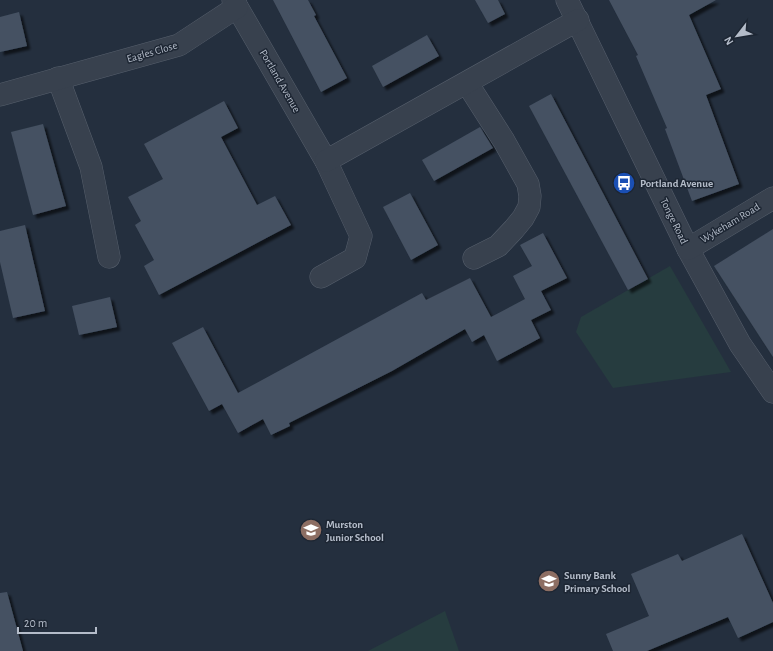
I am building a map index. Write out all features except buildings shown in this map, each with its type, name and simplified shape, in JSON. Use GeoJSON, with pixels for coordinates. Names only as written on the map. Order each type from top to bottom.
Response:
{"type":"FeatureCollection","features":[{"type":"Feature","properties":{"kind":"street","name":"Tonge Road"},"geometry":{"type":"LineString","coordinates":[[567,0],[688,249],[740,344],[773,392]]}},
{"type":"Feature","properties":{"kind":"street","name":"Eagles Close"},"geometry":{"type":"LineString","coordinates":[[0,95],[179,44],[235,3]]}},
{"type":"Feature","properties":{"kind":"street","name":"Portland Avenue"},"geometry":{"type":"LineString","coordinates":[[235,3],[326,161],[361,236],[355,258],[321,277]]}},
{"type":"Feature","properties":{"kind":"street"},"geometry":{"type":"LineString","coordinates":[[326,161],[578,20]]}},
{"type":"Feature","properties":{"kind":"street"},"geometry":{"type":"LineString","coordinates":[[58,78],[91,167],[109,257]]}},
{"type":"Feature","properties":{"kind":"street"},"geometry":{"type":"LineString","coordinates":[[467,83],[504,141],[528,184],[530,196],[529,207],[523,218],[514,229],[498,246],[474,258]]}},
{"type":"Feature","properties":{"kind":"street","name":"Wykeham Road"},"geometry":{"type":"LineString","coordinates":[[688,249],[773,198]]}},
{"type":"Feature","properties":{"kind":"green space"},"geometry":{"type":"Polygon","coordinates":[[[670,266],[731,372],[613,388],[576,332],[581,317],[670,266]]]}},
{"type":"Feature","properties":{"kind":"green space"},"geometry":{"type":"Polygon","coordinates":[[[445,611],[459,651],[368,651],[445,611]]]}},
{"type":"Feature","properties":{"kind":"place","name":"Portland Avenue"},"geometry":{"type":"Point","coordinates":[624,183]}},
{"type":"Feature","properties":{"kind":"place","name":"Murston Junior School"},"geometry":{"type":"Point","coordinates":[311,530]}},
{"type":"Feature","properties":{"kind":"place","name":"Sunny Bank Primary School"},"geometry":{"type":"Point","coordinates":[549,581]}}]}
